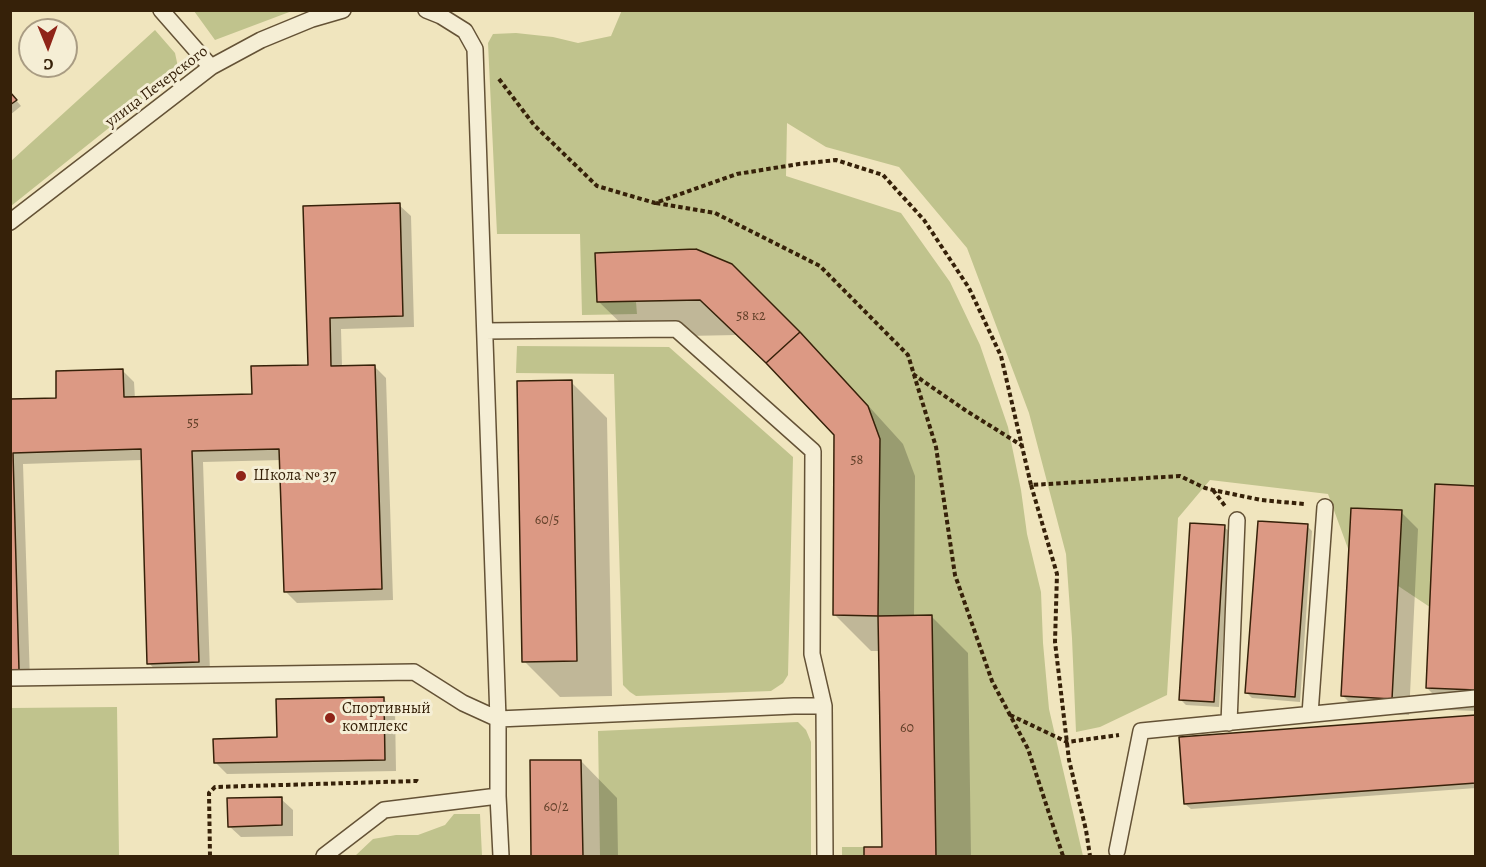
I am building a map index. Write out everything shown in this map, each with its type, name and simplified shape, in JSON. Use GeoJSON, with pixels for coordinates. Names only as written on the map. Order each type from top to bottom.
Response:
{"type":"FeatureCollection","features":[{"type":"Feature","properties":{"kind":"lane"},"geometry":{"type":"LineString","coordinates":[[160,10],[211,67]]}},
{"type":"Feature","properties":{"kind":"lane","name":"улица Печерского"},"geometry":{"type":"LineString","coordinates":[[10,222],[211,67],[261,40],[312,19],[342,10]]}},
{"type":"Feature","properties":{"kind":"lane"},"geometry":{"type":"LineString","coordinates":[[433,13],[465,31],[475,49],[501,856]]}},
{"type":"Feature","properties":{"kind":"lane"},"geometry":{"type":"LineString","coordinates":[[485,331],[676,329],[813,451],[813,654],[824,706],[825,856]]}},
{"type":"Feature","properties":{"kind":"lane"},"geometry":{"type":"LineString","coordinates":[[1310,714],[1325,507]]}},
{"type":"Feature","properties":{"kind":"lane"},"geometry":{"type":"LineString","coordinates":[[1229,723],[1237,520]]}},
{"type":"Feature","properties":{"kind":"lane"},"geometry":{"type":"LineString","coordinates":[[10,678],[414,672],[463,703],[498,719],[824,706]]}},
{"type":"Feature","properties":{"kind":"lane"},"geometry":{"type":"LineString","coordinates":[[1117,851],[1141,731],[1476,698]]}},
{"type":"Feature","properties":{"kind":"lane"},"geometry":{"type":"LineString","coordinates":[[324,856],[384,810],[498,796]]}},
{"type":"Feature","properties":{"kind":"path"},"geometry":{"type":"LineString","coordinates":[[497,77],[534,125],[597,186],[655,203],[715,213],[820,266],[908,355],[936,447],[955,575],[992,681],[1028,749],[1063,856]]}},
{"type":"Feature","properties":{"kind":"path"},"geometry":{"type":"LineString","coordinates":[[655,203],[737,174],[836,160],[883,175],[924,220],[969,288],[1001,356],[1031,485],[1057,574],[1055,642],[1069,760],[1090,856]]}},
{"type":"Feature","properties":{"kind":"path"},"geometry":{"type":"LineString","coordinates":[[913,374],[1022,446]]}},
{"type":"Feature","properties":{"kind":"path"},"geometry":{"type":"LineString","coordinates":[[1031,485],[1180,476],[1213,490],[1261,500],[1325,507]]}},
{"type":"Feature","properties":{"kind":"path"},"geometry":{"type":"LineString","coordinates":[[1010,715],[1067,742],[1141,731]]}},
{"type":"Feature","properties":{"kind":"path"},"geometry":{"type":"LineString","coordinates":[[210,856],[209,793],[215,787],[417,781],[447,803]]}},
{"type":"Feature","properties":{"kind":"green space"},"geometry":{"type":"Polygon","coordinates":[[[622,10],[1475,11],[1475,637],[1350,554],[1328,494],[1210,480],[1178,518],[1167,695],[1100,727],[1076,732],[1066,554],[1029,413],[967,248],[899,167],[826,147],[787,123],[786,176],[901,213],[950,282],[980,345],[1008,427],[1021,490],[1027,534],[1041,592],[1049,709],[1083,856],[936,856],[932,615],[878,616],[880,439],[868,406],[800,332],[732,264],[696,249],[595,253],[597,302],[636,302],[637,314],[582,315],[580,234],[497,234],[488,43],[493,34],[516,33],[553,37],[578,43],[611,36],[622,10]]]}},
{"type":"Feature","properties":{"kind":"green space"},"geometry":{"type":"Polygon","coordinates":[[[194,11],[292,11],[215,40],[194,11]]]}},
{"type":"Feature","properties":{"kind":"green space"},"geometry":{"type":"Polygon","coordinates":[[[155,30],[175,53],[178,67],[169,80],[11,206],[11,161],[155,30]]]}},
{"type":"Feature","properties":{"kind":"green space"},"geometry":{"type":"Polygon","coordinates":[[[517,346],[669,347],[793,457],[788,675],[783,683],[771,691],[636,696],[623,685],[614,374],[516,373],[517,346]]]}},
{"type":"Feature","properties":{"kind":"green space"},"geometry":{"type":"Polygon","coordinates":[[[117,707],[119,856],[11,856],[11,708],[117,707]]]}},
{"type":"Feature","properties":{"kind":"green space"},"geometry":{"type":"Polygon","coordinates":[[[798,722],[806,730],[811,742],[811,856],[600,856],[598,731],[798,722]]]}},
{"type":"Feature","properties":{"kind":"green space"},"geometry":{"type":"Polygon","coordinates":[[[454,814],[480,814],[482,856],[355,856],[373,839],[396,835],[418,835],[445,825],[454,814]]]}},
{"type":"Feature","properties":{"kind":"green space"},"geometry":{"type":"Polygon","coordinates":[[[842,847],[864,847],[864,856],[842,856],[842,847]]]}},
{"type":"Feature","properties":{"kind":"building"},"geometry":{"type":"Polygon","coordinates":[[[10,92],[17,100],[10,105],[10,92]]]}},
{"type":"Feature","properties":{"kind":"building"},"geometry":{"type":"Polygon","coordinates":[[[400,203],[403,316],[330,318],[331,366],[375,365],[382,589],[284,592],[279,449],[192,451],[199,662],[147,664],[141,449],[13,453],[19,670],[10,670],[10,399],[56,398],[56,371],[123,369],[124,397],[252,394],[251,366],[308,365],[303,206],[400,203]]]}},
{"type":"Feature","properties":{"kind":"building"},"geometry":{"type":"Polygon","coordinates":[[[696,249],[732,264],[800,332],[766,363],[700,300],[597,302],[595,253],[696,249]]]}},
{"type":"Feature","properties":{"kind":"building"},"geometry":{"type":"Polygon","coordinates":[[[800,332],[868,406],[880,439],[878,616],[833,615],[834,435],[766,363],[800,332]]]}},
{"type":"Feature","properties":{"kind":"building"},"geometry":{"type":"Polygon","coordinates":[[[572,380],[577,661],[522,662],[517,381],[572,380]]]}},
{"type":"Feature","properties":{"kind":"building"},"geometry":{"type":"Polygon","coordinates":[[[1435,484],[1476,486],[1476,690],[1426,688],[1435,484]]]}},
{"type":"Feature","properties":{"kind":"building"},"geometry":{"type":"Polygon","coordinates":[[[1351,508],[1402,510],[1392,699],[1341,696],[1351,508]]]}},
{"type":"Feature","properties":{"kind":"building"},"geometry":{"type":"Polygon","coordinates":[[[1258,521],[1308,524],[1295,697],[1245,693],[1258,521]]]}},
{"type":"Feature","properties":{"kind":"building"},"geometry":{"type":"Polygon","coordinates":[[[1190,523],[1225,525],[1214,702],[1179,700],[1190,523]]]}},
{"type":"Feature","properties":{"kind":"building"},"geometry":{"type":"Polygon","coordinates":[[[932,615],[936,856],[864,856],[864,847],[882,847],[878,616],[932,615]]]}},
{"type":"Feature","properties":{"kind":"building","name":"Спортивный комплекс"},"geometry":{"type":"Polygon","coordinates":[[[384,697],[385,760],[214,763],[213,739],[277,737],[276,699],[384,697]]]}},
{"type":"Feature","properties":{"kind":"building"},"geometry":{"type":"Polygon","coordinates":[[[1476,715],[1476,783],[1184,804],[1179,737],[1476,715]]]}},
{"type":"Feature","properties":{"kind":"building"},"geometry":{"type":"Polygon","coordinates":[[[530,760],[581,760],[583,856],[531,856],[530,760]]]}},
{"type":"Feature","properties":{"kind":"building"},"geometry":{"type":"Polygon","coordinates":[[[282,797],[282,825],[228,827],[227,798],[282,797]]]}},
{"type":"Feature","properties":{"kind":"place","name":"Школа № 37"},"geometry":{"type":"Point","coordinates":[241,476]}},
{"type":"Feature","properties":{"kind":"place","name":"Спортивный комплекс"},"geometry":{"type":"Point","coordinates":[330,718]}}]}
